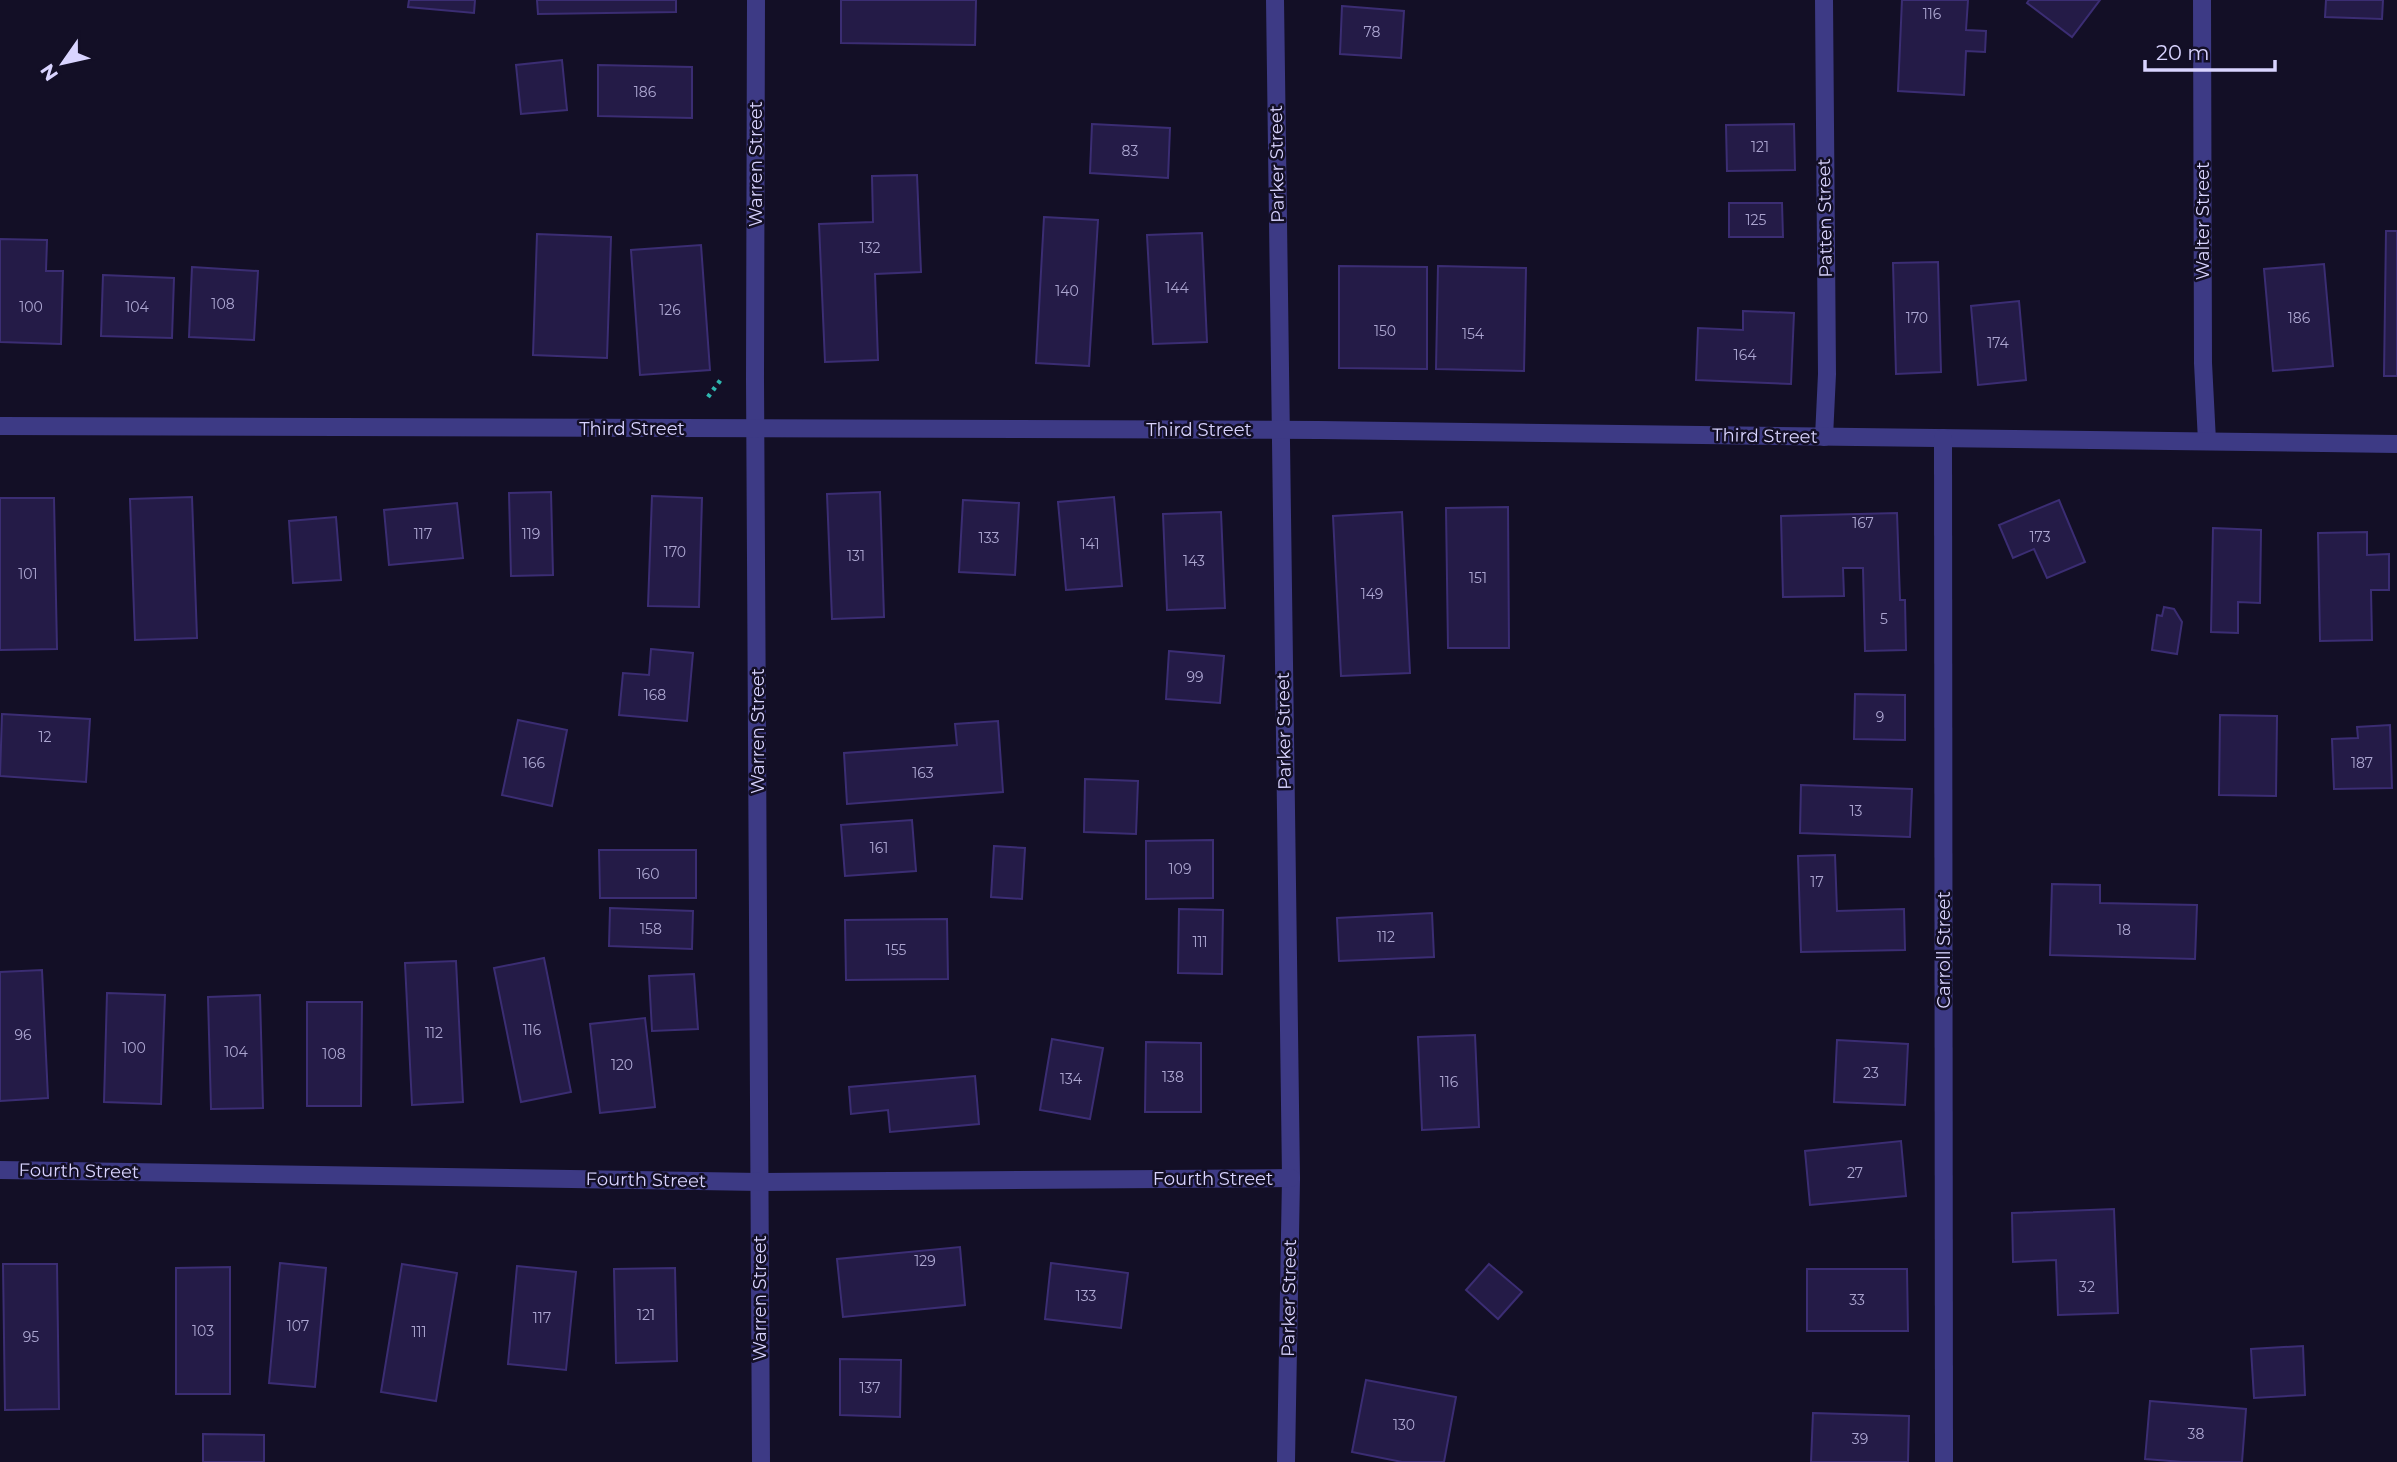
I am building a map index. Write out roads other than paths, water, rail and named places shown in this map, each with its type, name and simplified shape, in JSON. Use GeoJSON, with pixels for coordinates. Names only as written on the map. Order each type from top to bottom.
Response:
{"type":"FeatureCollection","features":[{"type":"Feature","properties":{"kind":"street","name":"Warren Street"},"geometry":{"type":"LineString","coordinates":[[756,0],[761,1462]]}},
{"type":"Feature","properties":{"kind":"street","name":"Parker Street"},"geometry":{"type":"LineString","coordinates":[[1275,0],[1291,1178],[1286,1462]]}},
{"type":"Feature","properties":{"kind":"street","name":"Patten Street"},"geometry":{"type":"LineString","coordinates":[[1824,0],[1827,374],[1824,437]]}},
{"type":"Feature","properties":{"kind":"street","name":"Walter Street"},"geometry":{"type":"LineString","coordinates":[[2202,0],[2203,363],[2207,442]]}},
{"type":"Feature","properties":{"kind":"street","name":"Third Street"},"geometry":{"type":"LineString","coordinates":[[0,426],[1280,430],[2397,444]]}},
{"type":"Feature","properties":{"kind":"street","name":"Carroll Street"},"geometry":{"type":"LineString","coordinates":[[1943,438],[1944,1462]]}},
{"type":"Feature","properties":{"kind":"street","name":"Fourth Street"},"geometry":{"type":"LineString","coordinates":[[0,1170],[760,1182],[1291,1178]]}}]}
